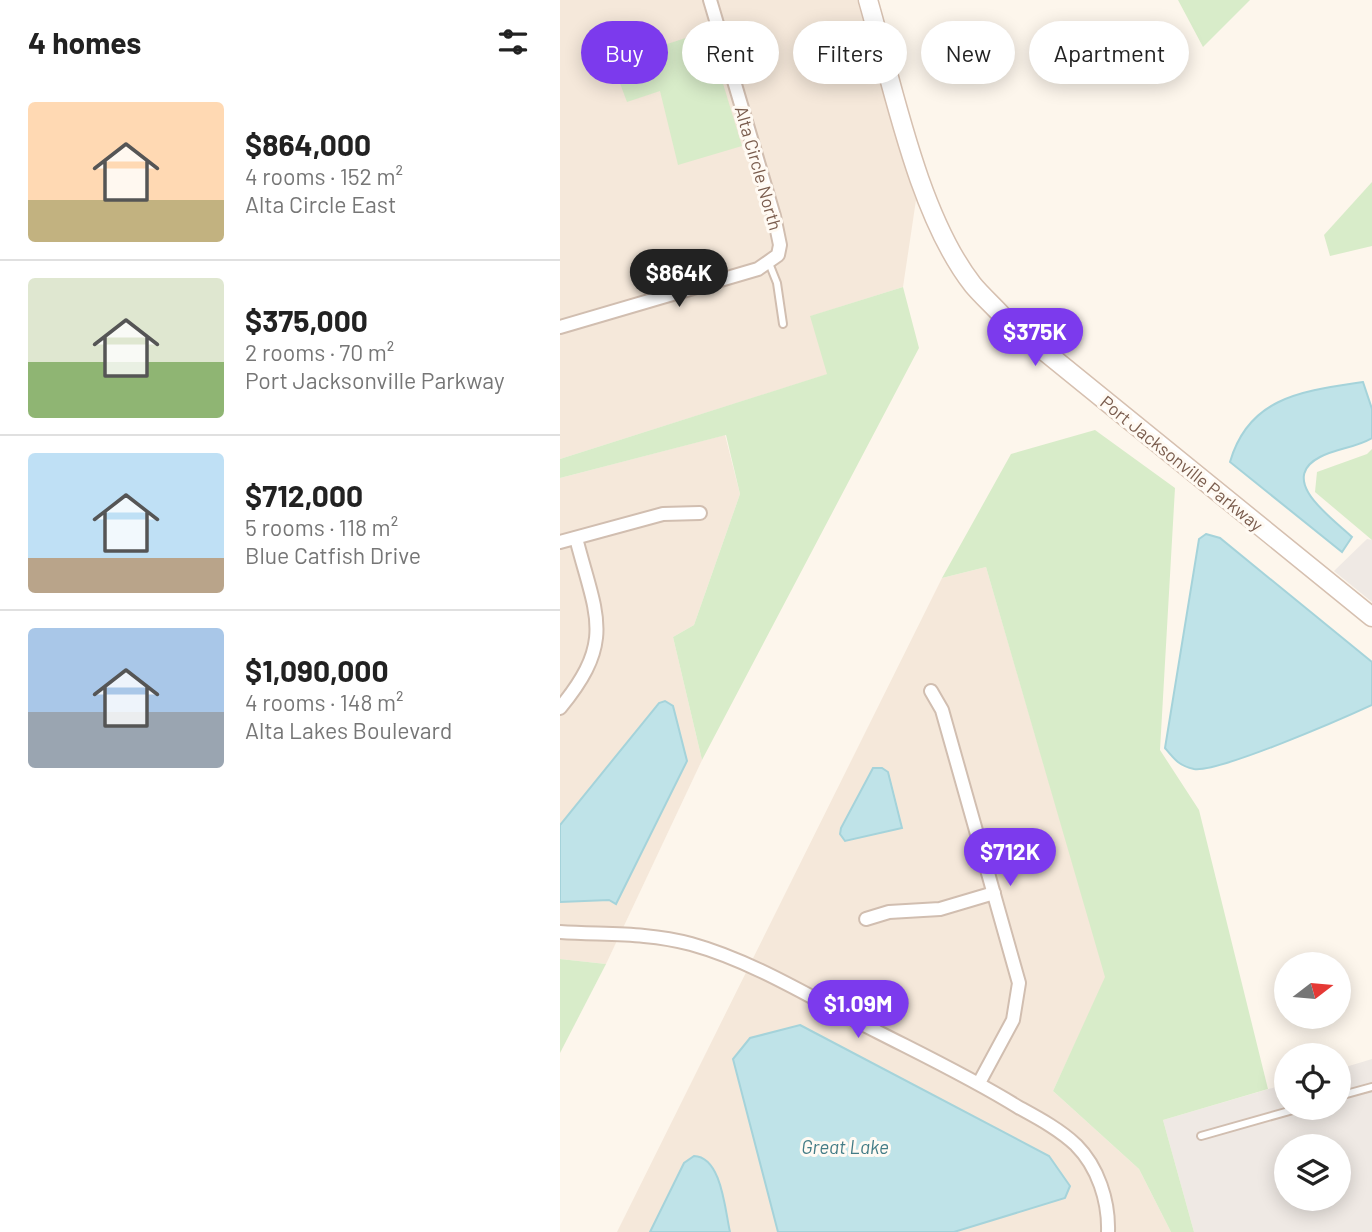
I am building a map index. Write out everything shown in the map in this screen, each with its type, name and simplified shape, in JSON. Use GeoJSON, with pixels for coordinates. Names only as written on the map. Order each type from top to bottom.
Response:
{"type":"FeatureCollection","features":[{"type":"Feature","properties":{"kind":"street","name":"Alta Circle North"},"geometry":{"type":"LineString","coordinates":[[710,0],[775,220],[780,245],[774,259]]}},
{"type":"Feature","properties":{"kind":"street","name":"Port Jacksonville Parkway"},"geometry":{"type":"LineString","coordinates":[[868,0],[924,193],[942,234],[973,284],[1006,320],[1372,617]]}},
{"type":"Feature","properties":{"kind":"street"},"geometry":{"type":"LineString","coordinates":[[560,327],[774,259]]}},
{"type":"Feature","properties":{"kind":"street"},"geometry":{"type":"LineString","coordinates":[[560,542],[663,514],[700,513]]}},
{"type":"Feature","properties":{"kind":"street"},"geometry":{"type":"LineString","coordinates":[[560,708],[582,682],[596,649],[596,612],[576,538]]}},
{"type":"Feature","properties":{"kind":"street"},"geometry":{"type":"LineString","coordinates":[[931,691],[942,710],[1016,968],[1019,996],[1013,1020],[979,1083]]}},
{"type":"Feature","properties":{"kind":"street"},"geometry":{"type":"LineString","coordinates":[[866,919],[889,912],[940,909],[995,893]]}},
{"type":"Feature","properties":{"kind":"street"},"geometry":{"type":"LineString","coordinates":[[560,932],[634,934],[695,945],[771,978],[979,1083],[1056,1129],[1076,1145],[1098,1180],[1105,1202],[1108,1232]]}},
{"type":"Feature","properties":{"kind":"lane"},"geometry":{"type":"LineString","coordinates":[[774,259],[783,324]]}},
{"type":"Feature","properties":{"kind":"lane"},"geometry":{"type":"LineString","coordinates":[[1351,1093],[1372,1087]]}},
{"type":"Feature","properties":{"kind":"lane"},"geometry":{"type":"LineString","coordinates":[[1201,1136],[1274,1115]]}},
{"type":"Feature","properties":{"kind":"shaded area"},"geometry":{"type":"Polygon","coordinates":[[[560,0],[857,0],[863,21],[793,21],[793,84],[882,84],[916,200],[903,287],[811,316],[828,374],[560,459],[560,0]]]}},
{"type":"Feature","properties":{"kind":"shaded area"},"geometry":{"type":"Polygon","coordinates":[[[725,435],[740,494],[694,625],[673,637],[702,760],[606,964],[560,959],[560,478],[725,435]]]}},
{"type":"Feature","properties":{"kind":"shaded area"},"geometry":{"type":"Polygon","coordinates":[[[1367,539],[1372,540],[1372,602],[1334,571],[1367,539]]]}},
{"type":"Feature","properties":{"kind":"shaded area"},"geometry":{"type":"Polygon","coordinates":[[[986,567],[1106,977],[1053,1091],[1139,1169],[1171,1232],[617,1232],[942,578],[986,567]]]}},
{"type":"Feature","properties":{"kind":"shaded area"},"geometry":{"type":"Polygon","coordinates":[[[1372,1059],[1372,1232],[1194,1232],[1163,1120],[1274,1088],[1274,1120],[1351,1120],[1351,1065],[1372,1059]]]}},
{"type":"Feature","properties":{"kind":"green space"},"geometry":{"type":"Polygon","coordinates":[[[1178,0],[1250,0],[1203,47],[1178,0]]]}},
{"type":"Feature","properties":{"kind":"green space"},"geometry":{"type":"Polygon","coordinates":[[[682,39],[682,84],[723,84],[742,146],[678,165],[660,91],[627,102],[620,84],[668,84],[668,44],[682,39]]]}},
{"type":"Feature","properties":{"kind":"green space"},"geometry":{"type":"Polygon","coordinates":[[[1372,182],[1372,246],[1330,256],[1324,235],[1372,182]]]}},
{"type":"Feature","properties":{"kind":"green space"},"geometry":{"type":"Polygon","coordinates":[[[903,287],[919,348],[702,760],[673,637],[694,625],[740,494],[726,435],[560,478],[560,459],[827,374],[810,316],[903,287]]]}},
{"type":"Feature","properties":{"kind":"green space"},"geometry":{"type":"Polygon","coordinates":[[[1095,430],[1175,488],[1160,750],[1199,810],[1268,1089],[1163,1120],[1194,1232],[1171,1232],[1139,1169],[1053,1091],[1105,977],[986,567],[942,578],[1011,454],[1095,430]]]}},
{"type":"Feature","properties":{"kind":"green space"},"geometry":{"type":"Polygon","coordinates":[[[1372,449],[1372,540],[1315,492],[1317,472],[1367,454],[1372,449]]]}},
{"type":"Feature","properties":{"kind":"green space"},"geometry":{"type":"Polygon","coordinates":[[[560,959],[606,964],[560,1053],[560,959]]]}},
{"type":"Feature","properties":{"kind":"water"},"geometry":{"type":"Polygon","coordinates":[[[1363,382],[1372,409],[1372,438],[1320,457],[1308,466],[1304,477],[1306,488],[1313,500],[1352,537],[1342,552],[1230,462],[1250,423],[1265,410],[1300,394],[1363,382]]]}},
{"type":"Feature","properties":{"kind":"water"},"geometry":{"type":"Polygon","coordinates":[[[1206,534],[1220,538],[1372,662],[1372,705],[1228,763],[1194,769],[1174,759],[1165,748],[1199,539],[1206,534]]]}},
{"type":"Feature","properties":{"kind":"water"},"geometry":{"type":"Polygon","coordinates":[[[665,701],[673,706],[687,761],[616,904],[609,900],[560,902],[560,825],[659,703],[665,701]]]}},
{"type":"Feature","properties":{"kind":"water"},"geometry":{"type":"Polygon","coordinates":[[[873,768],[882,768],[888,772],[902,828],[845,841],[840,834],[841,828],[873,768]]]}},
{"type":"Feature","properties":{"kind":"water","name":"Great Lake"},"geometry":{"type":"Polygon","coordinates":[[[800,1025],[1049,1156],[1070,1186],[1065,1198],[954,1232],[778,1232],[733,1059],[750,1038],[800,1025]]]}},
{"type":"Feature","properties":{"kind":"water"},"geometry":{"type":"Polygon","coordinates":[[[694,1156],[711,1165],[716,1175],[721,1186],[730,1232],[650,1232],[684,1163],[694,1156]]]}}]}
